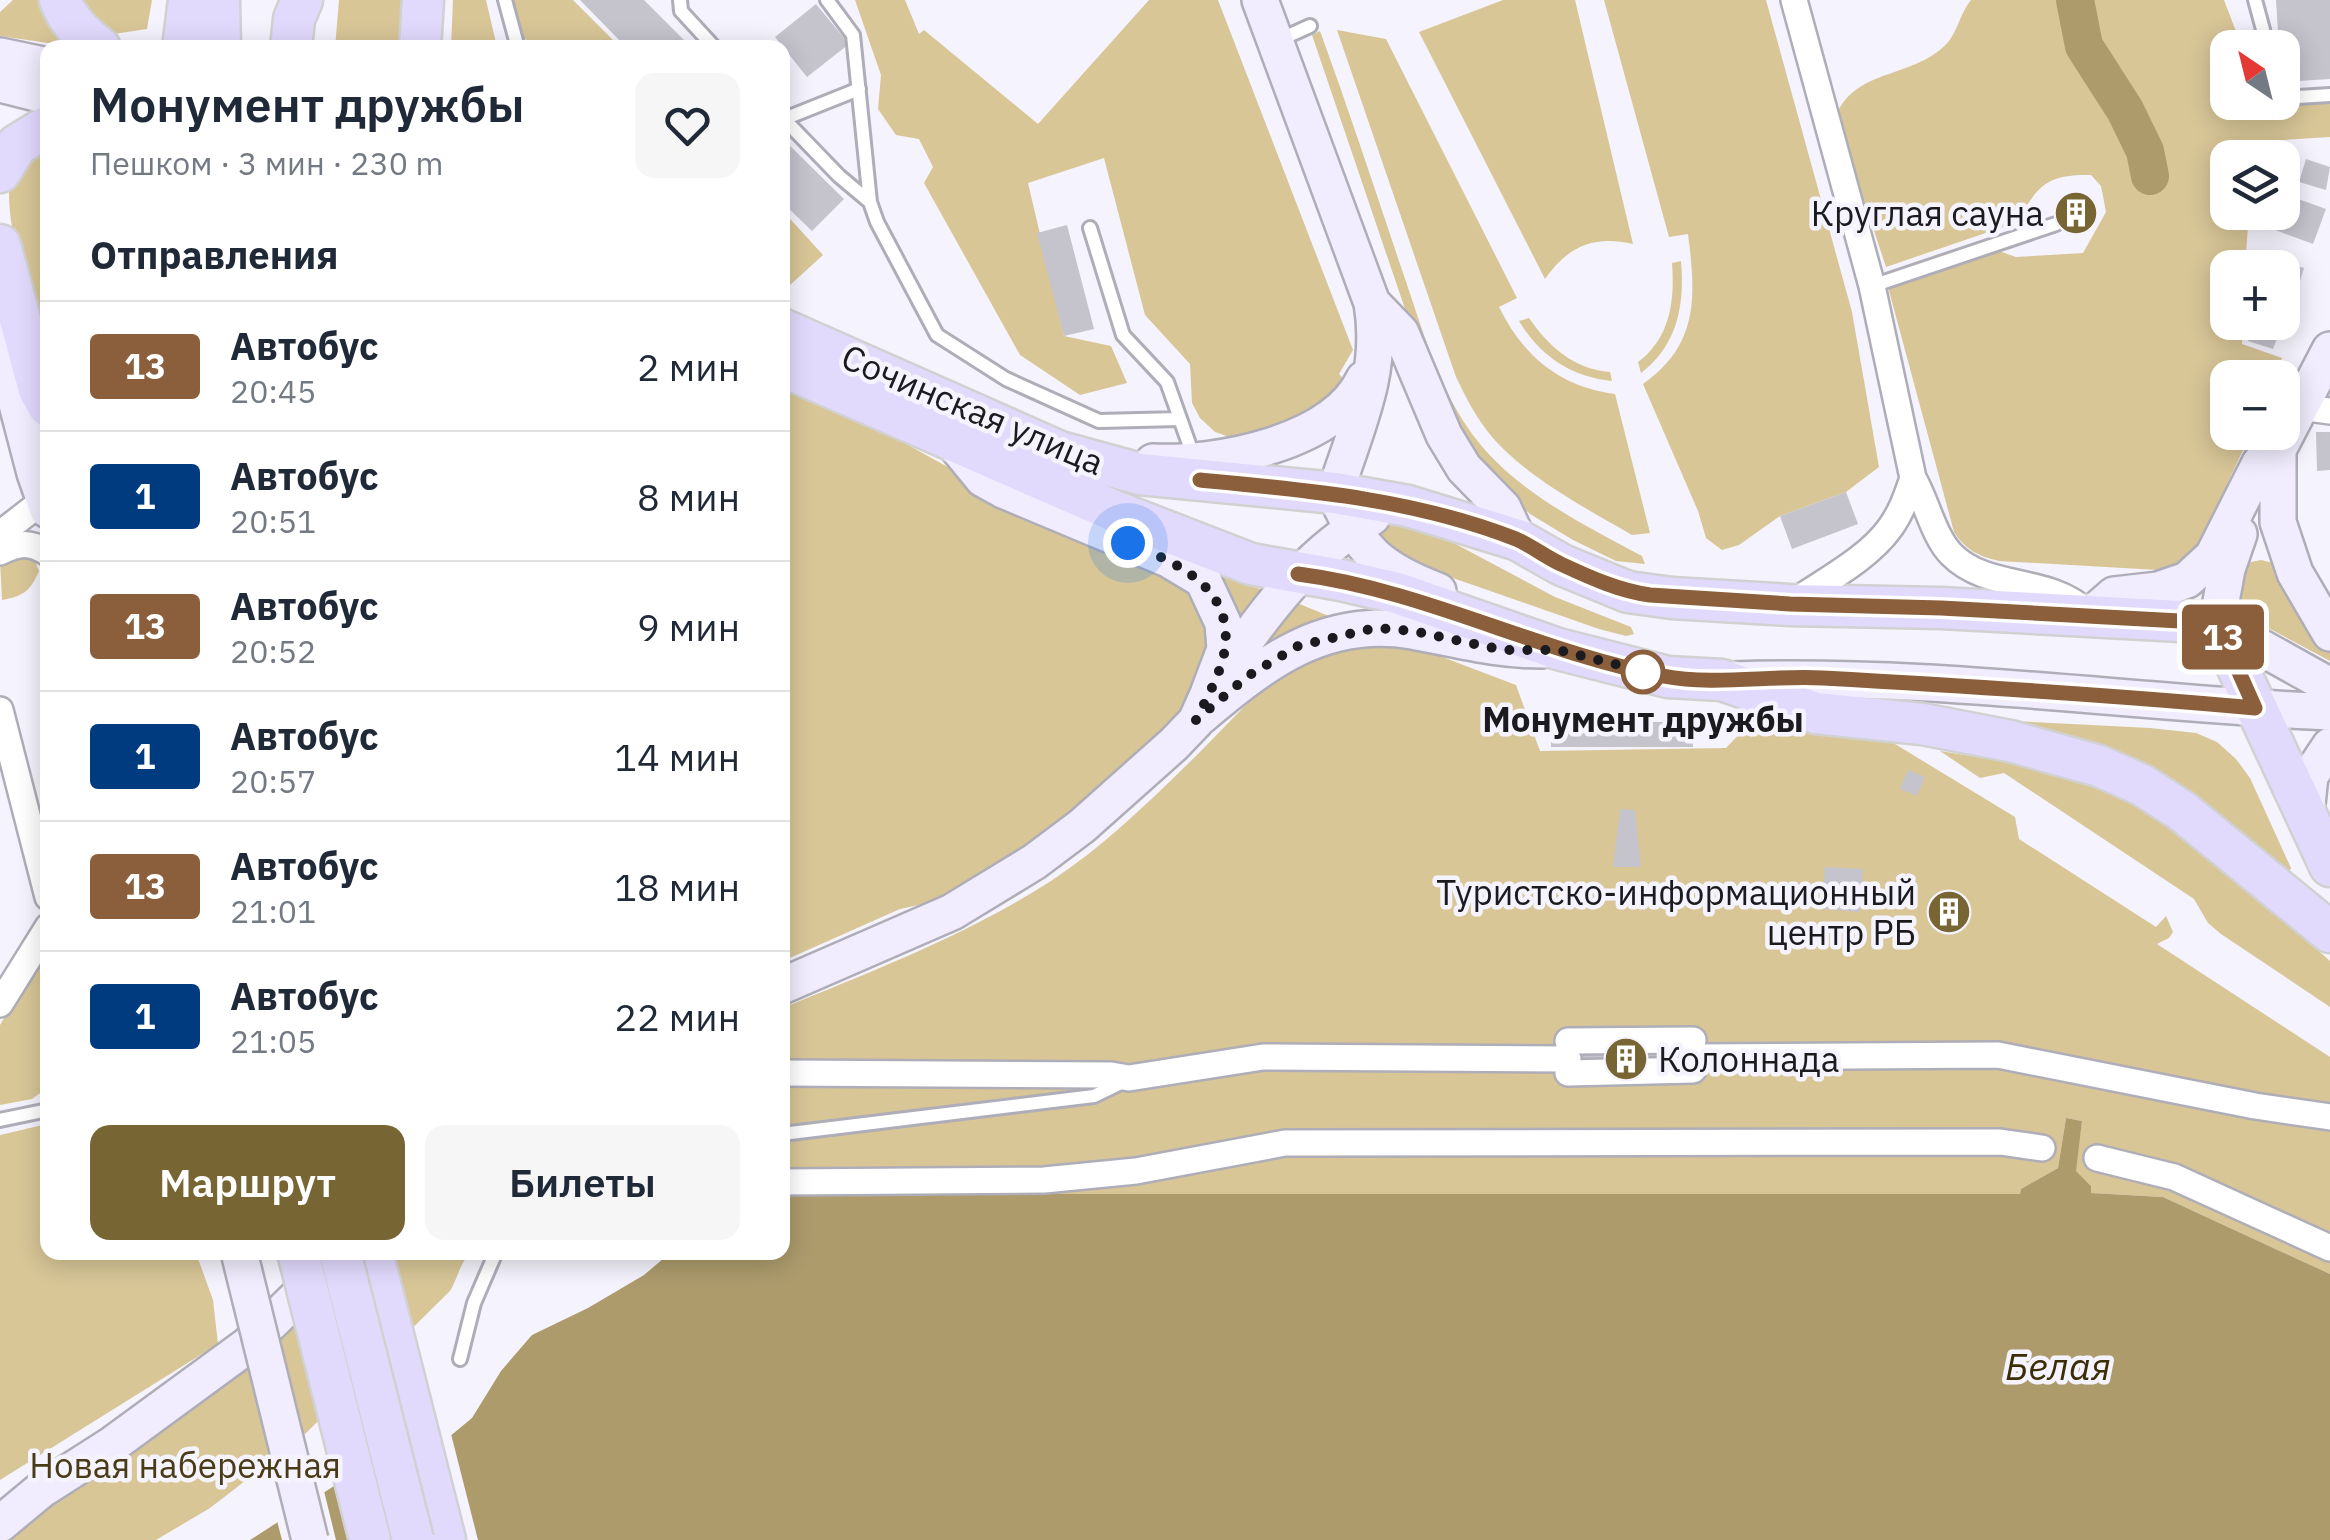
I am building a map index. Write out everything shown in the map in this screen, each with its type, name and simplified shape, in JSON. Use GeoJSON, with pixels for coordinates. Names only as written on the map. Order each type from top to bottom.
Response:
{"type":"FeatureCollection","features":[{"type":"Feature","properties":{"kind":"main road"},"geometry":{"type":"LineString","coordinates":[[60,0],[65,12],[89,40]]}},
{"type":"Feature","properties":{"kind":"main road"},"geometry":{"type":"LineString","coordinates":[[191,29],[219,0]]}},
{"type":"Feature","properties":{"kind":"main road"},"geometry":{"type":"LineString","coordinates":[[421,40],[424,0]]}},
{"type":"Feature","properties":{"kind":"main road"},"geometry":{"type":"LineString","coordinates":[[442,40],[444,0]]}},
{"type":"Feature","properties":{"kind":"main road"},"geometry":{"type":"LineString","coordinates":[[0,172],[17,145],[40,131]]}},
{"type":"Feature","properties":{"kind":"main road"},"geometry":{"type":"LineString","coordinates":[[0,246],[40,392]]}},
{"type":"Feature","properties":{"kind":"main road","name":"Сочинская улица"},"geometry":{"type":"LineString","coordinates":[[790,333],[1060,452],[1103,466],[1140,474],[1336,493],[1518,540],[1562,565],[1628,592],[1672,598],[2217,623]]}},
{"type":"Feature","properties":{"kind":"main road","name":"Сочинская улица"},"geometry":{"type":"LineString","coordinates":[[790,370],[1224,556],[1309,564],[1341,580],[1397,594],[1558,650],[1668,677],[1722,680]]}},
{"type":"Feature","properties":{"kind":"main road"},"geometry":{"type":"LineString","coordinates":[[790,383],[847,408],[886,412]]}},
{"type":"Feature","properties":{"kind":"main road"},"geometry":{"type":"LineString","coordinates":[[2217,623],[2330,866]]}},
{"type":"Feature","properties":{"kind":"main road"},"geometry":{"type":"LineString","coordinates":[[1722,680],[1816,713],[1922,724],[2099,766],[2142,785],[2182,811],[2330,932]]}},
{"type":"Feature","properties":{"kind":"main road"},"geometry":{"type":"LineString","coordinates":[[300,1260],[370,1540]]}},
{"type":"Feature","properties":{"kind":"main road"},"geometry":{"type":"LineString","coordinates":[[344,1260],[414,1540]]}},
{"type":"Feature","properties":{"kind":"main road"},"geometry":{"type":"LineString","coordinates":[[374,1260],[445,1540]]}},
{"type":"Feature","properties":{"kind":"street"},"geometry":{"type":"LineString","coordinates":[[790,982],[937,918],[1000,885],[1082,826],[1131,784],[1202,708],[1309,564],[1339,516],[1336,493],[1372,384],[1377,335],[1372,303],[1260,0]]}},
{"type":"Feature","properties":{"kind":"street"},"geometry":{"type":"LineString","coordinates":[[1794,0],[1872,286],[1913,478],[1949,552],[1969,569],[2072,599],[2090,616],[2114,594],[2158,590],[2187,580],[2214,556],[2260,464],[2278,451],[2315,409],[2330,350]]}},
{"type":"Feature","properties":{"kind":"street"},"geometry":{"type":"LineString","coordinates":[[0,56],[40,64]]}},
{"type":"Feature","properties":{"kind":"street"},"geometry":{"type":"LineString","coordinates":[[0,84],[40,94]]}},
{"type":"Feature","properties":{"kind":"street"},"geometry":{"type":"LineString","coordinates":[[1103,466],[1243,454],[1286,441],[1317,426],[1348,404],[1364,382],[1372,303]]}},
{"type":"Feature","properties":{"kind":"street"},"geometry":{"type":"LineString","coordinates":[[1372,303],[1402,333],[1444,435],[1464,468],[1503,508],[1518,540]]}},
{"type":"Feature","properties":{"kind":"street"},"geometry":{"type":"LineString","coordinates":[[0,339],[40,481]]}},
{"type":"Feature","properties":{"kind":"street"},"geometry":{"type":"LineString","coordinates":[[952,441],[983,479],[1168,559],[1203,580],[1224,623],[1225,649],[1202,708]]}},
{"type":"Feature","properties":{"kind":"street"},"geometry":{"type":"LineString","coordinates":[[2217,623],[2227,569],[2241,527],[2278,451]]}},
{"type":"Feature","properties":{"kind":"street"},"geometry":{"type":"LineString","coordinates":[[2278,451],[2278,522],[2296,574],[2330,633]]}},
{"type":"Feature","properties":{"kind":"street"},"geometry":{"type":"LineString","coordinates":[[1790,604],[1856,560],[1889,531],[1913,478]]}},
{"type":"Feature","properties":{"kind":"street"},"geometry":{"type":"LineString","coordinates":[[1336,493],[1351,530],[1375,560],[1404,578],[1469,606],[1485,624]]}},
{"type":"Feature","properties":{"kind":"street"},"geometry":{"type":"LineString","coordinates":[[0,534],[40,506]]}},
{"type":"Feature","properties":{"kind":"street"},"geometry":{"type":"LineString","coordinates":[[1309,564],[1351,530],[1396,509]]}},
{"type":"Feature","properties":{"kind":"street"},"geometry":{"type":"LineString","coordinates":[[1375,560],[1369,536],[1374,522],[1396,509]]}},
{"type":"Feature","properties":{"kind":"street"},"geometry":{"type":"LineString","coordinates":[[0,552],[19,544],[40,547]]}},
{"type":"Feature","properties":{"kind":"street","name":"Сочинская улица"},"geometry":{"type":"LineString","coordinates":[[2217,623],[2330,686]]}},
{"type":"Feature","properties":{"kind":"street"},"geometry":{"type":"LineString","coordinates":[[1202,708],[1298,646],[1326,636],[1375,628],[1413,631],[1503,650],[1558,650]]}},
{"type":"Feature","properties":{"kind":"street","name":"Сочинская улица"},"geometry":{"type":"LineString","coordinates":[[1722,680],[1805,677],[1940,684],[2330,712]]}},
{"type":"Feature","properties":{"kind":"street"},"geometry":{"type":"LineString","coordinates":[[0,710],[40,866]]}},
{"type":"Feature","properties":{"kind":"street"},"geometry":{"type":"LineString","coordinates":[[2306,814],[2310,776],[2330,746]]}},
{"type":"Feature","properties":{"kind":"street"},"geometry":{"type":"LineString","coordinates":[[0,1004],[40,939]]}},
{"type":"Feature","properties":{"kind":"street"},"geometry":{"type":"LineString","coordinates":[[790,1073],[1129,1078],[1264,1057],[1998,1055],[2330,1117]]}},
{"type":"Feature","properties":{"kind":"street"},"geometry":{"type":"LineString","coordinates":[[790,1182],[1044,1180],[1136,1172],[1285,1143],[2000,1142],[2042,1148]]}},
{"type":"Feature","properties":{"kind":"street"},"geometry":{"type":"LineString","coordinates":[[2097,1158],[2174,1177],[2330,1248]]}},
{"type":"Feature","properties":{"kind":"street"},"geometry":{"type":"LineString","coordinates":[[241,1260],[310,1540]]}},
{"type":"Feature","properties":{"kind":"street"},"geometry":{"type":"LineString","coordinates":[[0,1524],[41,1490],[113,1444],[247,1346],[334,1260]]}},
{"type":"Feature","properties":{"kind":"street"},"geometry":{"type":"LineString","coordinates":[[0,1508],[41,1490]]}},
{"type":"Feature","properties":{"kind":"lane"},"geometry":{"type":"LineString","coordinates":[[504,0],[516,40]]}},
{"type":"Feature","properties":{"kind":"lane"},"geometry":{"type":"LineString","coordinates":[[680,0],[681,11],[708,40]]}},
{"type":"Feature","properties":{"kind":"lane"},"geometry":{"type":"LineString","coordinates":[[827,0],[853,35],[870,202],[937,335],[1006,379],[1099,420],[1178,419]]}},
{"type":"Feature","properties":{"kind":"lane"},"geometry":{"type":"LineString","coordinates":[[2255,0],[2263,30]]}},
{"type":"Feature","properties":{"kind":"lane"},"geometry":{"type":"LineString","coordinates":[[1276,42],[1310,26]]}},
{"type":"Feature","properties":{"kind":"lane"},"geometry":{"type":"LineString","coordinates":[[790,115],[858,89]]}},
{"type":"Feature","properties":{"kind":"lane"},"geometry":{"type":"LineString","coordinates":[[2300,97],[2330,95]]}},
{"type":"Feature","properties":{"kind":"lane"},"geometry":{"type":"LineString","coordinates":[[790,125],[870,202]]}},
{"type":"Feature","properties":{"kind":"lane"},"geometry":{"type":"LineString","coordinates":[[1872,286],[2056,224]]}},
{"type":"Feature","properties":{"kind":"lane"},"geometry":{"type":"LineString","coordinates":[[1090,228],[1123,335],[1167,382],[1195,460]]}},
{"type":"Feature","properties":{"kind":"lane"},"geometry":{"type":"LineString","coordinates":[[790,1133],[1094,1096],[1129,1078]]}},
{"type":"Feature","properties":{"kind":"lane"},"geometry":{"type":"LineString","coordinates":[[0,1120],[40,1112]]}},
{"type":"Feature","properties":{"kind":"lane"},"geometry":{"type":"LineString","coordinates":[[460,1359],[474,1304],[493,1260]]}},
{"type":"Feature","properties":{"kind":"green space"},"geometry":{"type":"Polygon","coordinates":[[[13,0],[48,0],[71,40],[40,42],[0,36],[0,12],[13,0]]]}},
{"type":"Feature","properties":{"kind":"green space"},"geometry":{"type":"Polygon","coordinates":[[[73,0],[152,0],[147,29],[114,34],[112,40],[73,0]]]}},
{"type":"Feature","properties":{"kind":"green space"},"geometry":{"type":"Polygon","coordinates":[[[339,0],[407,0],[405,40],[336,40],[339,0]]]}},
{"type":"Feature","properties":{"kind":"green space"},"geometry":{"type":"Polygon","coordinates":[[[453,0],[486,0],[495,40],[451,40],[453,0]]]}},
{"type":"Feature","properties":{"kind":"green space"},"geometry":{"type":"Polygon","coordinates":[[[512,0],[573,0],[613,40],[526,40],[519,35],[512,0]]]}},
{"type":"Feature","properties":{"kind":"green space"},"geometry":{"type":"Polygon","coordinates":[[[855,0],[905,0],[919,34],[924,30],[1038,124],[1149,0],[1218,0],[1353,350],[1339,374],[1348,384],[1327,409],[1241,441],[1215,432],[1200,418],[1192,403],[1190,364],[1145,315],[1104,158],[1028,183],[1064,336],[1111,346],[1127,383],[1080,395],[1020,355],[924,183],[933,167],[919,139],[896,135],[878,109],[881,75],[855,0]]]}},
{"type":"Feature","properties":{"kind":"green space"},"geometry":{"type":"Polygon","coordinates":[[[1503,0],[1575,0],[1633,244],[1606,241],[1583,246],[1563,258],[1545,279],[1419,32],[1503,0]]]}},
{"type":"Feature","properties":{"kind":"green space"},"geometry":{"type":"Polygon","coordinates":[[[1604,0],[1766,0],[1852,312],[1879,467],[1846,492],[1780,516],[1739,545],[1722,550],[1706,538],[1643,384],[1675,353],[1684,336],[1692,299],[1691,257],[1688,234],[1669,237],[1604,0]]]}},
{"type":"Feature","properties":{"kind":"green space"},"geometry":{"type":"Polygon","coordinates":[[[1971,0],[2224,0],[2235,30],[2210,30],[2210,120],[2300,120],[2300,103],[2330,104],[2330,137],[2210,140],[2210,230],[2248,230],[2246,250],[2210,250],[2210,340],[2242,340],[2242,344],[2282,358],[2210,360],[2210,450],[2243,450],[2198,546],[2179,563],[2158,570],[1999,561],[1973,551],[1954,532],[1888,287],[1996,250],[2016,257],[2083,253],[2106,212],[2101,186],[2091,175],[2054,179],[2038,190],[2018,222],[1886,267],[1836,116],[1857,89],[1936,53],[1949,41],[1971,0]]]}},
{"type":"Feature","properties":{"kind":"green space"},"geometry":{"type":"Polygon","coordinates":[[[1337,30],[1386,39],[1517,298],[1499,307],[1520,340],[1560,376],[1615,394],[1650,533],[1632,535],[1540,479],[1492,437],[1477,416],[1456,377],[1337,30]]]}},
{"type":"Feature","properties":{"kind":"green space"},"geometry":{"type":"Polygon","coordinates":[[[1320,31],[1425,338],[1453,404],[1480,444],[1515,478],[1555,508],[1642,556],[1645,564],[1616,561],[1530,514],[1471,457],[1422,359],[1312,35],[1320,31]]]}},
{"type":"Feature","properties":{"kind":"green space"},"geometry":{"type":"Polygon","coordinates":[[[40,148],[40,345],[15,245],[9,196],[14,176],[40,148]]]}},
{"type":"Feature","properties":{"kind":"green space"},"geometry":{"type":"Polygon","coordinates":[[[790,219],[823,255],[790,285],[790,219]]]}},
{"type":"Feature","properties":{"kind":"green space"},"geometry":{"type":"Polygon","coordinates":[[[1681,261],[1680,309],[1671,337],[1641,373],[1638,362],[1657,342],[1668,318],[1672,263],[1681,261]]]}},
{"type":"Feature","properties":{"kind":"green space"},"geometry":{"type":"Polygon","coordinates":[[[1529,318],[1564,355],[1585,366],[1610,372],[1612,381],[1583,375],[1558,363],[1537,345],[1519,321],[1529,318]]]}},
{"type":"Feature","properties":{"kind":"green space"},"geometry":{"type":"Polygon","coordinates":[[[790,390],[888,434],[984,487],[1190,582],[1216,643],[1191,704],[1066,825],[947,899],[900,909],[790,958],[790,390]]]}},
{"type":"Feature","properties":{"kind":"green space"},"geometry":{"type":"Polygon","coordinates":[[[1389,523],[1418,524],[1555,597],[1631,627],[1634,634],[1626,636],[1599,629],[1413,564],[1382,544],[1381,536],[1389,523]]]}},
{"type":"Feature","properties":{"kind":"green space"},"geometry":{"type":"Polygon","coordinates":[[[10,554],[34,559],[39,571],[25,592],[2,600],[0,561],[10,554]]]}},
{"type":"Feature","properties":{"kind":"green space"},"geometry":{"type":"Polygon","coordinates":[[[2261,560],[2282,571],[2330,649],[2330,661],[2242,614],[2242,581],[2251,562],[2261,560]]]}},
{"type":"Feature","properties":{"kind":"green space"},"geometry":{"type":"Polygon","coordinates":[[[1211,573],[1272,593],[1236,643],[1211,573]]]}},
{"type":"Feature","properties":{"kind":"green space"},"geometry":{"type":"Polygon","coordinates":[[[1290,600],[1336,619],[1245,658],[1290,600]]]}},
{"type":"Feature","properties":{"kind":"green space"},"geometry":{"type":"Polygon","coordinates":[[[1408,644],[1516,685],[1540,751],[1726,748],[1746,727],[1869,735],[1895,744],[2015,817],[2019,839],[2156,927],[2166,916],[2173,932],[2157,944],[2330,1057],[2330,1274],[2163,1197],[2091,1193],[2091,1186],[2075,1171],[2082,1121],[2066,1118],[2058,1168],[2021,1189],[2020,1194],[790,1194],[790,1005],[954,935],[1051,881],[1110,836],[1285,672],[1329,651],[1408,644]]]}},
{"type":"Feature","properties":{"kind":"green space"},"geometry":{"type":"Polygon","coordinates":[[[1995,720],[2150,728],[2196,733],[2217,742],[2250,778],[2291,868],[2289,872],[2220,818],[1995,720]]]}},
{"type":"Feature","properties":{"kind":"green space"},"geometry":{"type":"Polygon","coordinates":[[[1940,751],[2016,764],[2072,779],[2156,818],[2218,862],[2330,961],[2330,1007],[2221,934],[2208,923],[2194,899],[2004,773],[1980,778],[1940,751]]]}},
{"type":"Feature","properties":{"kind":"green space"},"geometry":{"type":"Polygon","coordinates":[[[40,958],[40,1093],[32,1099],[0,1105],[0,1025],[40,958]]]}},
{"type":"Feature","properties":{"kind":"green space"},"geometry":{"type":"Polygon","coordinates":[[[40,1126],[40,1260],[199,1260],[213,1300],[218,1344],[0,1480],[0,1135],[40,1126]]]}},
{"type":"Feature","properties":{"kind":"green space","name":"Новая набережная"},"geometry":{"type":"Polygon","coordinates":[[[353,1260],[465,1260],[450,1291],[303,1436],[210,1508],[156,1540],[0,1540],[353,1260]]]}},
{"type":"Feature","properties":{"kind":"water","name":"Белая"},"geometry":{"type":"Polygon","coordinates":[[[2066,1118],[2082,1121],[2076,1171],[2091,1186],[2091,1193],[2163,1197],[2330,1274],[2330,1540],[250,1540],[334,1486],[437,1447],[472,1418],[501,1371],[532,1335],[588,1308],[662,1260],[790,1260],[790,1194],[2020,1194],[2021,1189],[2058,1168],[2066,1118]]]}},
{"type":"Feature","properties":{"kind":"pier"},"geometry":{"type":"Polygon","coordinates":[[[450,1430],[478,1540],[398,1540],[434,1442],[450,1430]]]}},
{"type":"Feature","properties":{"kind":"pier"},"geometry":{"type":"Polygon","coordinates":[[[323,1487],[336,1540],[282,1540],[276,1517],[323,1487]]]}},
{"type":"Feature","properties":{"kind":"building"},"geometry":{"type":"Polygon","coordinates":[[[580,0],[644,0],[684,40],[619,40],[580,0]]]}},
{"type":"Feature","properties":{"kind":"building"},"geometry":{"type":"Polygon","coordinates":[[[2276,0],[2330,0],[2330,79],[2300,81],[2300,30],[2278,30],[2276,0]]]}},
{"type":"Feature","properties":{"kind":"building"},"geometry":{"type":"Polygon","coordinates":[[[816,4],[849,44],[807,77],[790,56],[790,40],[775,37],[816,4]]]}},
{"type":"Feature","properties":{"kind":"building"},"geometry":{"type":"Polygon","coordinates":[[[790,146],[844,199],[812,231],[790,210],[790,146]]]}},
{"type":"Feature","properties":{"kind":"building"},"geometry":{"type":"Polygon","coordinates":[[[2306,159],[2330,167],[2326,190],[2300,182],[2306,159]]]}},
{"type":"Feature","properties":{"kind":"building","name":"Круглая сауна"},"geometry":{"type":"Polygon","coordinates":[[[2076,191],[2091,198],[2098,213],[2091,228],[2076,235],[2061,228],[2054,213],[2061,198],[2076,191]]]}},
{"type":"Feature","properties":{"kind":"building"},"geometry":{"type":"Polygon","coordinates":[[[2300,200],[2326,209],[2313,244],[2275,230],[2300,230],[2300,200]]]}},
{"type":"Feature","properties":{"kind":"building"},"geometry":{"type":"Polygon","coordinates":[[[1067,225],[1094,329],[1064,336],[1037,233],[1067,225]]]}},
{"type":"Feature","properties":{"kind":"building"},"geometry":{"type":"Polygon","coordinates":[[[2248,340],[2276,340],[2273,349],[2248,340]]]}},
{"type":"Feature","properties":{"kind":"building"},"geometry":{"type":"Polygon","coordinates":[[[2316,432],[2330,432],[2330,470],[2317,471],[2316,432]]]}},
{"type":"Feature","properties":{"kind":"building"},"geometry":{"type":"Polygon","coordinates":[[[1846,492],[1858,524],[1792,549],[1780,516],[1846,492]]]}},
{"type":"Feature","properties":{"kind":"building"},"geometry":{"type":"Polygon","coordinates":[[[1551,722],[1693,722],[1693,747],[1551,747],[1551,722]]]}},
{"type":"Feature","properties":{"kind":"building"},"geometry":{"type":"Polygon","coordinates":[[[1908,770],[1925,777],[1917,796],[1900,789],[1908,770]]]}},
{"type":"Feature","properties":{"kind":"building"},"geometry":{"type":"Polygon","coordinates":[[[1620,809],[1635,810],[1641,867],[1613,867],[1620,809]]]}},
{"type":"Feature","properties":{"kind":"building"},"geometry":{"type":"Polygon","coordinates":[[[1825,867],[1863,869],[1860,912],[1822,909],[1825,867]]]}},
{"type":"Feature","properties":{"kind":"building","name":"Туристско-информационный центр РБ"},"geometry":{"type":"Polygon","coordinates":[[[1933,902],[1964,902],[1964,921],[1933,921],[1933,902]]]}},
{"type":"Feature","properties":{"kind":"building","name":"Колоннада"},"geometry":{"type":"Polygon","coordinates":[[[1658,1047],[1674,1047],[1674,1064],[1577,1066],[1577,1048],[1593,1048],[1593,1054],[1658,1053],[1658,1047]]]}},
{"type":"Feature","properties":{"kind":"waterway"},"geometry":{"type":"LineString","coordinates":[[2075,0],[2084,46],[2125,110],[2145,151],[2150,176]]}},
{"type":"Feature","properties":{"kind":"bus line","name":"13"},"geometry":{"type":"LineString","coordinates":[[1200,480],[1336,493],[1408,506],[1518,540],[1562,565],[1628,592],[1672,598],[2217,623],[2255,708],[1940,684],[1805,677],[1668,677],[1558,650],[1397,594],[1298,574]]}},
{"type":"Feature","properties":{"kind":"place","name":"Круглая сауна"},"geometry":{"type":"Point","coordinates":[2076,213]}},
{"type":"Feature","properties":{"kind":"place","name":"Монумент дружбы"},"geometry":{"type":"Point","coordinates":[1643,672]}},
{"type":"Feature","properties":{"kind":"place","name":"Туристско-информационный центр РБ"},"geometry":{"type":"Point","coordinates":[1949,912]}},
{"type":"Feature","properties":{"kind":"place","name":"Колоннада"},"geometry":{"type":"Point","coordinates":[1626,1059]}},
{"type":"Feature","properties":{"kind":"route"},"geometry":{"type":"LineString","coordinates":[[1128,543],[1168,559],[1203,580],[1224,623],[1225,649],[1196,720],[1248,676],[1298,646],[1326,636],[1375,628],[1413,631],[1503,650],[1558,650],[1647,672],[1643,672]]}}]}
